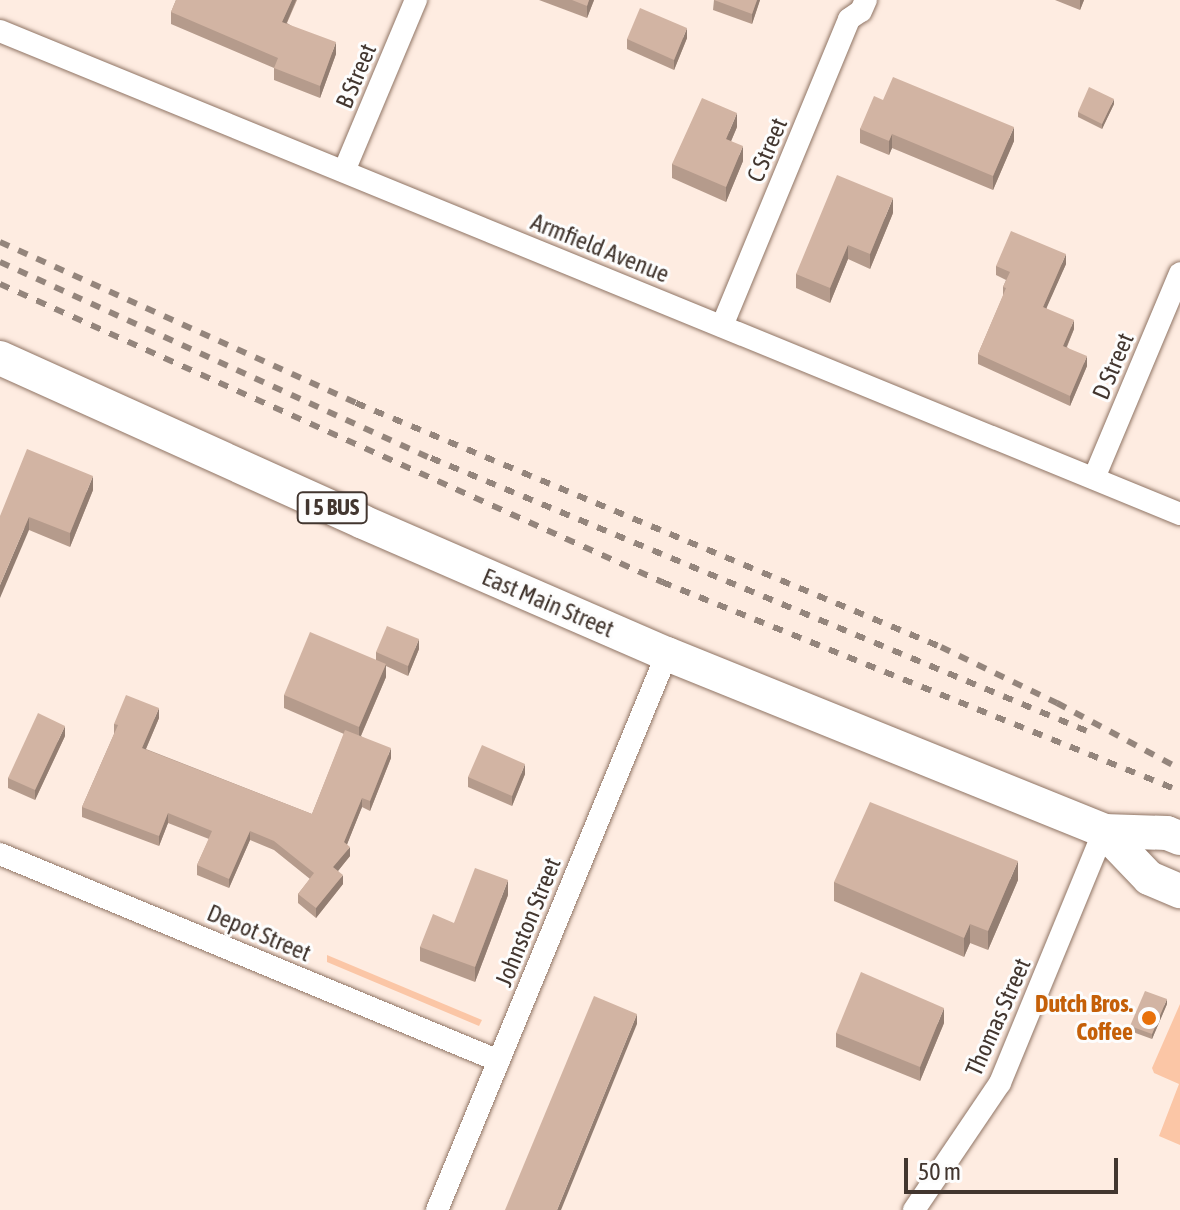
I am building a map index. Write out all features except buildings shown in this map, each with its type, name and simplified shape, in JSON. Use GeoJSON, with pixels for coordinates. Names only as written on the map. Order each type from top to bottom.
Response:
{"type":"FeatureCollection","features":[{"type":"Feature","properties":{"kind":"main road","name":"East Main Street"},"geometry":{"type":"LineString","coordinates":[[0,358],[363,522],[667,654],[1104,831],[1167,833],[1180,838]]}},
{"type":"Feature","properties":{"kind":"main road","name":"East Main Street"},"geometry":{"type":"LineString","coordinates":[[1104,831],[1149,878],[1180,891]]}},
{"type":"Feature","properties":{"kind":"street","name":"B Street"},"geometry":{"type":"LineString","coordinates":[[344,171],[416,0]]}},
{"type":"Feature","properties":{"kind":"street","name":"C Street"},"geometry":{"type":"LineString","coordinates":[[722,326],[849,19],[861,11],[866,0]]}},
{"type":"Feature","properties":{"kind":"street","name":"Armfield Avenue"},"geometry":{"type":"LineString","coordinates":[[0,31],[1180,514]]}},
{"type":"Feature","properties":{"kind":"street","name":"D Street"},"geometry":{"type":"LineString","coordinates":[[1094,478],[1180,273]]}},
{"type":"Feature","properties":{"kind":"street","name":"Johnston Street"},"geometry":{"type":"LineString","coordinates":[[437,1210],[667,654]]}},
{"type":"Feature","properties":{"kind":"street","name":"Thomas Street"},"geometry":{"type":"LineString","coordinates":[[914,1210],[1000,1083],[1104,831]]}},
{"type":"Feature","properties":{"kind":"street","name":"Depot Street"},"geometry":{"type":"LineString","coordinates":[[0,854],[499,1061]]}},
{"type":"Feature","properties":{"kind":"shaded area"},"geometry":{"type":"Polygon","coordinates":[[[327,955],[482,1020],[479,1026],[327,962],[327,955]]]}},
{"type":"Feature","properties":{"kind":"shaded area"},"geometry":{"type":"Polygon","coordinates":[[[1180,1004],[1180,1145],[1159,1136],[1179,1084],[1154,1073],[1152,1068],[1180,1004]]]}},
{"type":"Feature","properties":{"kind":"railway"},"geometry":{"type":"LineString","coordinates":[[0,242],[356,403],[941,647],[1057,703],[1180,769]]}},
{"type":"Feature","properties":{"kind":"railway"},"geometry":{"type":"LineString","coordinates":[[0,262],[431,458],[1094,734]]}},
{"type":"Feature","properties":{"kind":"railway"},"geometry":{"type":"LineString","coordinates":[[0,284],[662,582],[1180,791]]}},
{"type":"Feature","properties":{"kind":"place","name":"Dutch Bros. Coffee"},"geometry":{"type":"Point","coordinates":[1149,1018]}}]}
